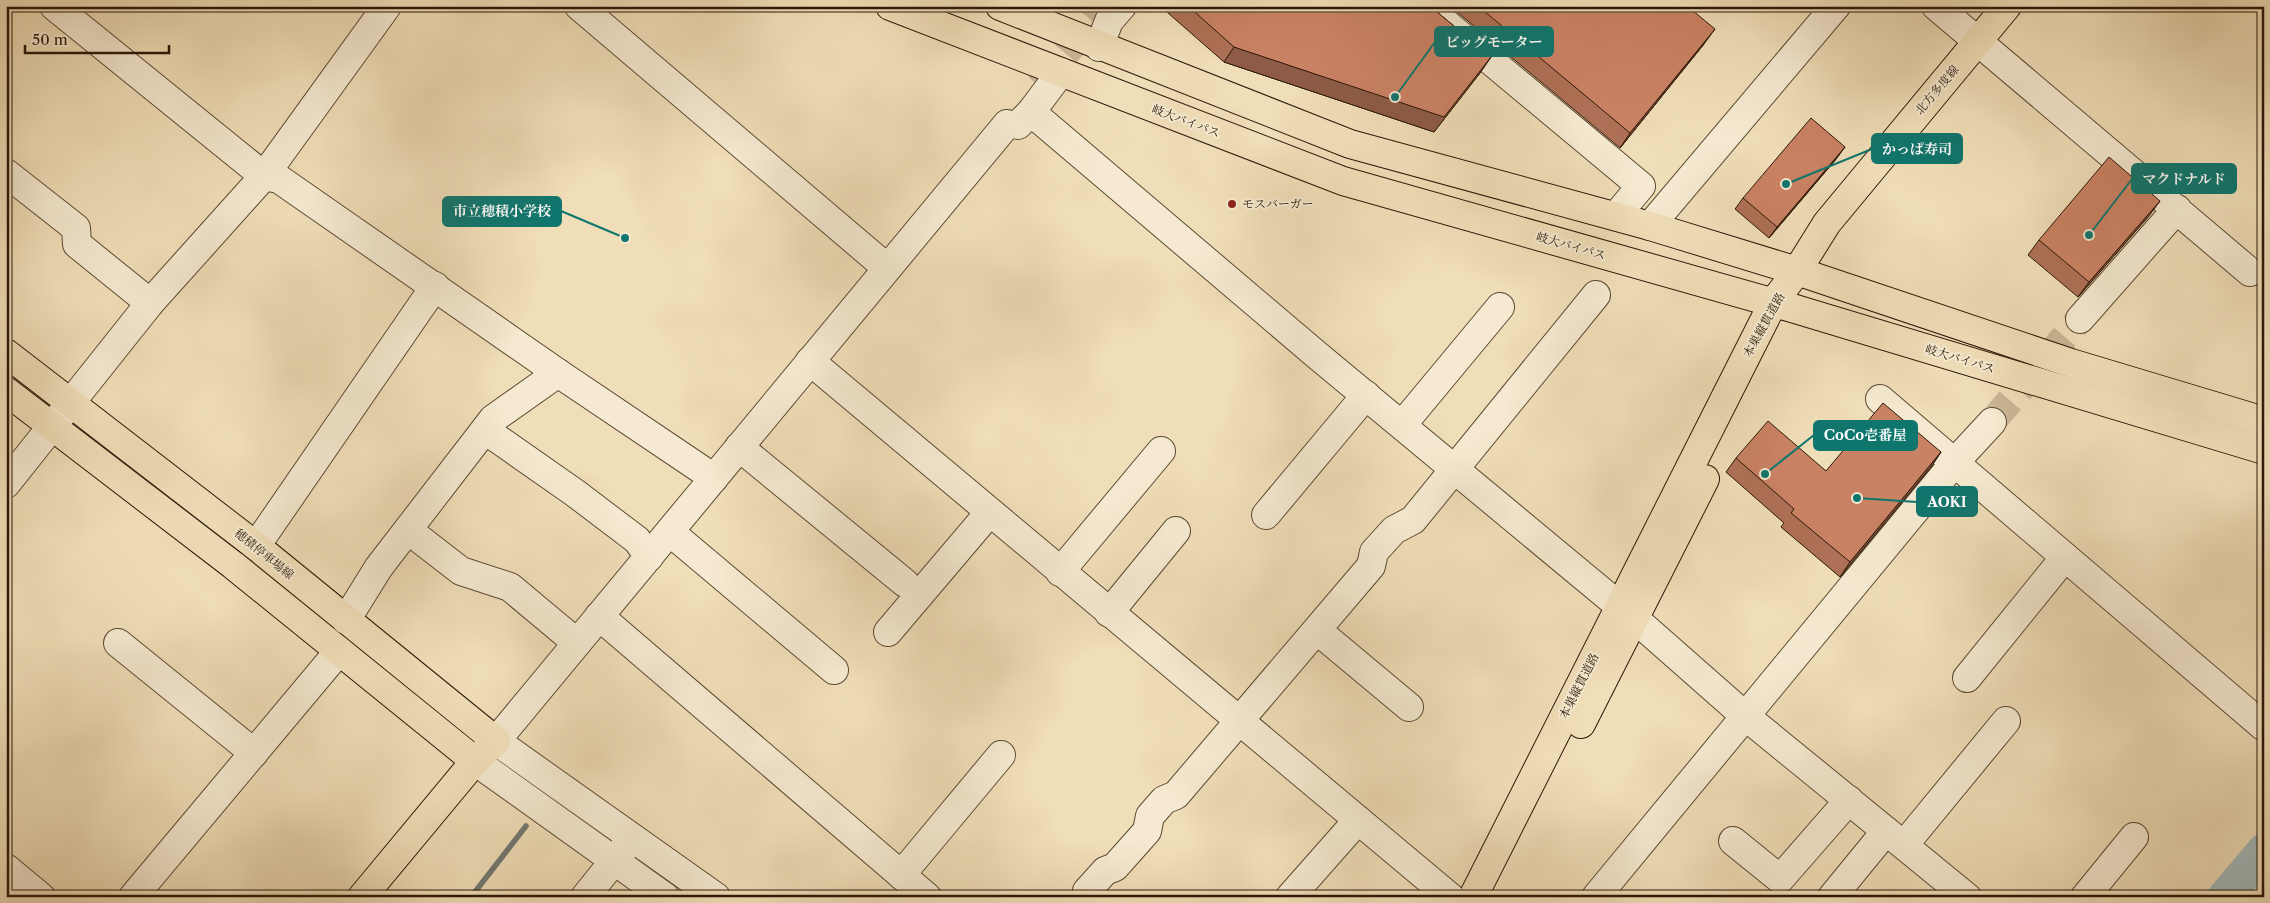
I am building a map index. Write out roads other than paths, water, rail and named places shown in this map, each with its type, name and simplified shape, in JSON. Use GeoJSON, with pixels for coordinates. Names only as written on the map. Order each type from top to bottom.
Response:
{"type":"FeatureCollection","features":[{"type":"Feature","properties":{"kind":"main road","name":"岐大バイパス"},"geometry":{"type":"LineString","coordinates":[[890,6],[1343,181],[1782,306],[2264,450]]}},
{"type":"Feature","properties":{"kind":"main road"},"geometry":{"type":"LineString","coordinates":[[1000,6],[1099,47],[1350,144],[1650,226],[1797,271],[2071,363],[2264,421]]}},
{"type":"Feature","properties":{"kind":"main road","name":"北方多度線"},"geometry":{"type":"LineString","coordinates":[[1797,271],[1827,223],[2007,6]]}},
{"type":"Feature","properties":{"kind":"main road","name":"本巣縦貫道路"},"geometry":{"type":"LineString","coordinates":[[1473,897],[1626,614],[1782,306],[1797,271]]}},
{"type":"Feature","properties":{"kind":"main road","name":"穂積停車場線"},"geometry":{"type":"LineString","coordinates":[[6,353],[256,546],[496,741]]}},
{"type":"Feature","properties":{"kind":"main road"},"geometry":{"type":"LineString","coordinates":[[6,392],[233,565],[475,761]]}},
{"type":"Feature","properties":{"kind":"main road","name":"本巣縦貫道路"},"geometry":{"type":"LineString","coordinates":[[1494,897],[1626,614]]}},
{"type":"Feature","properties":{"kind":"main road"},"geometry":{"type":"LineString","coordinates":[[362,897],[475,761],[496,741]]}},
{"type":"Feature","properties":{"kind":"street"},"geometry":{"type":"LineString","coordinates":[[54,6],[264,176],[279,179],[558,373],[714,478]]}},
{"type":"Feature","properties":{"kind":"street"},"geometry":{"type":"LineString","coordinates":[[6,484],[150,302],[264,176],[387,6]]}},
{"type":"Feature","properties":{"kind":"street"},"geometry":{"type":"LineString","coordinates":[[579,6],[888,268]]}},
{"type":"Feature","properties":{"kind":"street"},"geometry":{"type":"LineString","coordinates":[[1099,47],[1109,21],[1122,6]]}},
{"type":"Feature","properties":{"kind":"street"},"geometry":{"type":"LineString","coordinates":[[1425,6],[1641,186],[1616,216]]}},
{"type":"Feature","properties":{"kind":"street"},"geometry":{"type":"LineString","coordinates":[[1650,226],[1836,6]]}},
{"type":"Feature","properties":{"kind":"street"},"geometry":{"type":"LineString","coordinates":[[1936,6],[2250,272]]}},
{"type":"Feature","properties":{"kind":"street"},"geometry":{"type":"LineString","coordinates":[[716,897],[496,741],[966,174],[1061,72]]}},
{"type":"Feature","properties":{"kind":"street"},"geometry":{"type":"LineString","coordinates":[[1019,118],[1366,395],[1744,715],[1967,897]]}},
{"type":"Feature","properties":{"kind":"street"},"geometry":{"type":"LineString","coordinates":[[6,172],[76,228],[77,244],[150,302]]}},
{"type":"Feature","properties":{"kind":"street"},"geometry":{"type":"LineString","coordinates":[[2080,319],[2177,209]]}},
{"type":"Feature","properties":{"kind":"street"},"geometry":{"type":"LineString","coordinates":[[256,546],[435,286]]}},
{"type":"Feature","properties":{"kind":"street"},"geometry":{"type":"LineString","coordinates":[[1087,897],[1088,892],[1105,871],[1115,867],[1147,831],[1150,816],[1164,800],[1176,795],[1318,631],[1371,566],[1374,552],[1394,530],[1413,520],[1596,295]]}},
{"type":"Feature","properties":{"kind":"street"},"geometry":{"type":"LineString","coordinates":[[1402,425],[1500,307]]}},
{"type":"Feature","properties":{"kind":"street"},"geometry":{"type":"LineString","coordinates":[[810,361],[989,513],[1450,897]]}},
{"type":"Feature","properties":{"kind":"street"},"geometry":{"type":"LineString","coordinates":[[346,620],[380,567],[493,419],[558,373]]}},
{"type":"Feature","properties":{"kind":"street"},"geometry":{"type":"LineString","coordinates":[[1266,515],[1366,395]]}},
{"type":"Feature","properties":{"kind":"street"},"geometry":{"type":"LineString","coordinates":[[1880,399],[2263,726]]}},
{"type":"Feature","properties":{"kind":"street"},"geometry":{"type":"LineString","coordinates":[[1596,897],[1744,715],[1955,462],[1992,422]]}},
{"type":"Feature","properties":{"kind":"street"},"geometry":{"type":"LineString","coordinates":[[485,430],[575,493],[636,540],[649,557]]}},
{"type":"Feature","properties":{"kind":"street"},"geometry":{"type":"LineString","coordinates":[[739,447],[905,583]]}},
{"type":"Feature","properties":{"kind":"street"},"geometry":{"type":"LineString","coordinates":[[1060,572],[1161,451]]}},
{"type":"Feature","properties":{"kind":"street"},"geometry":{"type":"LineString","coordinates":[[888,632],[989,513]]}},
{"type":"Feature","properties":{"kind":"street"},"geometry":{"type":"LineString","coordinates":[[408,530],[461,572],[510,587],[577,643]]}},
{"type":"Feature","properties":{"kind":"street"},"geometry":{"type":"LineString","coordinates":[[1109,613],[1176,531]]}},
{"type":"Feature","properties":{"kind":"street"},"geometry":{"type":"LineString","coordinates":[[670,532],[834,670]]}},
{"type":"Feature","properties":{"kind":"street"},"geometry":{"type":"LineString","coordinates":[[1968,678],[2065,557]]}},
{"type":"Feature","properties":{"kind":"street"},"geometry":{"type":"LineString","coordinates":[[600,616],[927,897]]}},
{"type":"Feature","properties":{"kind":"street"},"geometry":{"type":"LineString","coordinates":[[1318,631],[1409,707]]}},
{"type":"Feature","properties":{"kind":"street"},"geometry":{"type":"LineString","coordinates":[[118,643],[254,753]]}},
{"type":"Feature","properties":{"kind":"street"},"geometry":{"type":"LineString","coordinates":[[134,897],[339,650]]}},
{"type":"Feature","properties":{"kind":"street"},"geometry":{"type":"LineString","coordinates":[[1832,897],[1895,838],[2006,722]]}},
{"type":"Feature","properties":{"kind":"street"},"geometry":{"type":"LineString","coordinates":[[901,875],[1001,754]]}},
{"type":"Feature","properties":{"kind":"street"},"geometry":{"type":"LineString","coordinates":[[475,761],[664,897]]}},
{"type":"Feature","properties":{"kind":"street"},"geometry":{"type":"LineString","coordinates":[[1733,841],[1780,879],[1849,800]]}},
{"type":"Feature","properties":{"kind":"street"},"geometry":{"type":"LineString","coordinates":[[1290,897],[1358,820]]}},
{"type":"Feature","properties":{"kind":"street"},"geometry":{"type":"LineString","coordinates":[[2085,897],[2134,837]]}},
{"type":"Feature","properties":{"kind":"street"},"geometry":{"type":"LineString","coordinates":[[585,897],[632,838]]}},
{"type":"Feature","properties":{"kind":"street"},"geometry":{"type":"LineString","coordinates":[[6,868],[41,897]]}},
{"type":"Feature","properties":{"kind":"waterway"},"geometry":{"type":"LineString","coordinates":[[471,897],[526,826]]}},
{"type":"Feature","properties":{"kind":"waterway"},"geometry":{"type":"LineString","coordinates":[[2225,897],[2264,851]]}},
{"type":"Feature","properties":{"kind":"tunnel"},"geometry":{"type":"LineString","coordinates":[[1039,86],[1105,6]]}},
{"type":"Feature","properties":{"kind":"tunnel"},"geometry":{"type":"LineString","coordinates":[[1992,422],[2080,319]]}},
{"type":"Feature","properties":{"kind":"place","name":"ビッグモーター"},"geometry":{"type":"Point","coordinates":[1395,97]}},
{"type":"Feature","properties":{"kind":"place","name":"かっぱ寿司"},"geometry":{"type":"Point","coordinates":[1786,184]}},
{"type":"Feature","properties":{"kind":"place","name":"モスバーガー"},"geometry":{"type":"Point","coordinates":[1232,204]}},
{"type":"Feature","properties":{"kind":"place","name":"マクドナルド"},"geometry":{"type":"Point","coordinates":[2089,235]}},
{"type":"Feature","properties":{"kind":"place","name":"市立穂積小学校"},"geometry":{"type":"Point","coordinates":[625,238]}},
{"type":"Feature","properties":{"kind":"place","name":"CoCo壱番屋"},"geometry":{"type":"Point","coordinates":[1765,474]}},
{"type":"Feature","properties":{"kind":"place","name":"AOKI"},"geometry":{"type":"Point","coordinates":[1857,498]}}]}
